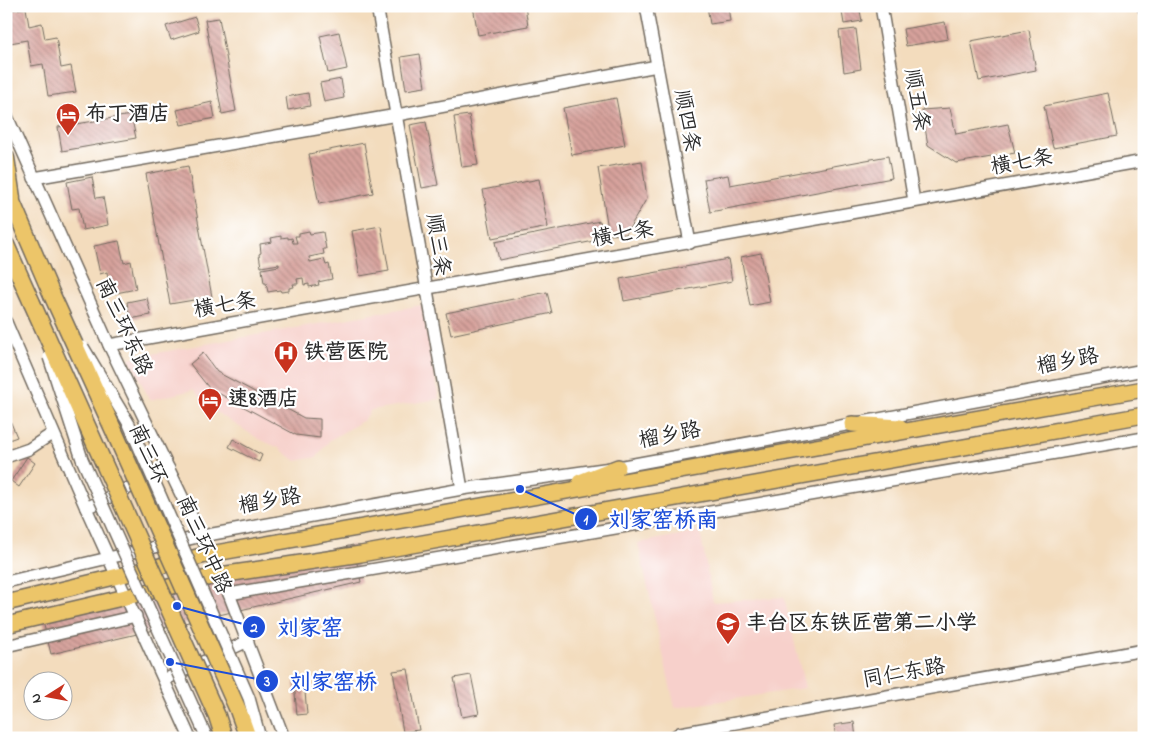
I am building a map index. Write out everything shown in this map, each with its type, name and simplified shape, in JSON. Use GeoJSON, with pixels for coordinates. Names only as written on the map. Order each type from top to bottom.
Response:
{"type":"FeatureCollection","features":[{"type":"Feature","properties":{"kind":"highway","name":"南三环"},"geometry":{"type":"LineString","coordinates":[[6,158],[9,196],[238,710],[248,738]]}},
{"type":"Feature","properties":{"kind":"highway","name":"南三环"},"geometry":{"type":"LineString","coordinates":[[6,245],[217,716],[224,738]]}},
{"type":"Feature","properties":{"kind":"main road","name":"榴乡路"},"geometry":{"type":"LineString","coordinates":[[6,603],[210,554],[1144,389]]}},
{"type":"Feature","properties":{"kind":"main road"},"geometry":{"type":"LineString","coordinates":[[6,625],[220,575],[371,552],[1144,415]]}},
{"type":"Feature","properties":{"kind":"main road"},"geometry":{"type":"LineString","coordinates":[[852,424],[924,428]]}},
{"type":"Feature","properties":{"kind":"main road"},"geometry":{"type":"LineString","coordinates":[[549,494],[618,467]]}},
{"type":"Feature","properties":{"kind":"street","name":"顺三条"},"geometry":{"type":"LineString","coordinates":[[377,6],[462,490]]}},
{"type":"Feature","properties":{"kind":"street","name":"顺四条"},"geometry":{"type":"LineString","coordinates":[[646,6],[690,243]]}},
{"type":"Feature","properties":{"kind":"street","name":"顺五条"},"geometry":{"type":"LineString","coordinates":[[881,6],[914,201]]}},
{"type":"Feature","properties":{"kind":"street"},"geometry":{"type":"LineString","coordinates":[[34,178],[397,115],[657,66]]}},
{"type":"Feature","properties":{"kind":"street","name":"南三环东路"},"geometry":{"type":"LineString","coordinates":[[6,114],[109,346],[210,554]]}},
{"type":"Feature","properties":{"kind":"street","name":"横七条"},"geometry":{"type":"LineString","coordinates":[[109,346],[1144,161]]}},
{"type":"Feature","properties":{"kind":"street","name":"南三环中路"},"geometry":{"type":"LineString","coordinates":[[52,295],[129,424],[249,698],[260,738]]}},
{"type":"Feature","properties":{"kind":"street"},"geometry":{"type":"LineString","coordinates":[[32,303],[82,460],[207,738]]}},
{"type":"Feature","properties":{"kind":"street"},"geometry":{"type":"LineString","coordinates":[[6,322],[86,508],[190,738]]}},
{"type":"Feature","properties":{"kind":"street","name":"榴乡路"},"geometry":{"type":"LineString","coordinates":[[6,582],[202,536],[462,490],[618,467],[1144,370]]}},
{"type":"Feature","properties":{"kind":"street"},"geometry":{"type":"LineString","coordinates":[[6,457],[29,448],[53,433]]}},
{"type":"Feature","properties":{"kind":"street"},"geometry":{"type":"LineString","coordinates":[[228,594],[1144,438]]}},
{"type":"Feature","properties":{"kind":"street"},"geometry":{"type":"LineString","coordinates":[[86,508],[169,469]]}},
{"type":"Feature","properties":{"kind":"street","name":"南三环中路"},"geometry":{"type":"LineString","coordinates":[[210,554],[248,641],[284,738]]}},
{"type":"Feature","properties":{"kind":"street"},"geometry":{"type":"LineString","coordinates":[[6,646],[136,616]]}},
{"type":"Feature","properties":{"kind":"street"},"geometry":{"type":"LineString","coordinates":[[164,680],[248,641]]}},
{"type":"Feature","properties":{"kind":"street","name":"同仁东路"},"geometry":{"type":"LineString","coordinates":[[672,738],[680,733],[1144,650]]}},
{"type":"Feature","properties":{"kind":"shaded area","name":"铁营医院"},"geometry":{"type":"Polygon","coordinates":[[[422,305],[439,399],[371,410],[364,420],[330,440],[317,457],[296,461],[279,448],[259,439],[210,408],[193,390],[150,400],[129,358],[422,305]]]}},
{"type":"Feature","properties":{"kind":"shaded area","name":"丰台区东铁匠营第二小学"},"geometry":{"type":"Polygon","coordinates":[[[700,531],[713,602],[784,597],[805,688],[675,708],[638,543],[700,531]]]}},
{"type":"Feature","properties":{"kind":"building"},"geometry":{"type":"Polygon","coordinates":[[[473,6],[525,6],[528,26],[478,35],[473,6]]]}},
{"type":"Feature","properties":{"kind":"building"},"geometry":{"type":"Polygon","coordinates":[[[707,6],[728,6],[730,21],[710,24],[707,6]]]}},
{"type":"Feature","properties":{"kind":"building"},"geometry":{"type":"Polygon","coordinates":[[[841,6],[859,6],[862,21],[844,24],[841,6]]]}},
{"type":"Feature","properties":{"kind":"building"},"geometry":{"type":"Polygon","coordinates":[[[26,8],[29,26],[42,23],[45,39],[56,37],[61,68],[71,66],[76,92],[48,96],[43,64],[31,66],[27,40],[10,43],[6,11],[26,8]]]}},
{"type":"Feature","properties":{"kind":"building"},"geometry":{"type":"Polygon","coordinates":[[[195,17],[199,31],[171,40],[166,26],[195,17]]]}},
{"type":"Feature","properties":{"kind":"building"},"geometry":{"type":"Polygon","coordinates":[[[219,18],[236,111],[222,114],[205,20],[219,18]]]}},
{"type":"Feature","properties":{"kind":"building"},"geometry":{"type":"Polygon","coordinates":[[[945,22],[948,39],[906,46],[903,29],[945,22]]]}},
{"type":"Feature","properties":{"kind":"building"},"geometry":{"type":"Polygon","coordinates":[[[856,29],[861,69],[844,72],[839,31],[856,29]]]}},
{"type":"Feature","properties":{"kind":"building"},"geometry":{"type":"Polygon","coordinates":[[[1029,30],[1036,70],[979,81],[971,41],[1029,30]]]}},
{"type":"Feature","properties":{"kind":"building"},"geometry":{"type":"Polygon","coordinates":[[[339,32],[347,69],[328,73],[320,36],[339,32]]]}},
{"type":"Feature","properties":{"kind":"building"},"geometry":{"type":"Polygon","coordinates":[[[420,54],[425,87],[406,90],[401,57],[420,54]]]}},
{"type":"Feature","properties":{"kind":"building"},"geometry":{"type":"Polygon","coordinates":[[[341,79],[344,98],[324,102],[320,83],[341,79]]]}},
{"type":"Feature","properties":{"kind":"building"},"geometry":{"type":"Polygon","coordinates":[[[308,93],[310,106],[288,110],[286,97],[308,93]]]}},
{"type":"Feature","properties":{"kind":"building"},"geometry":{"type":"Polygon","coordinates":[[[1108,93],[1117,136],[1053,148],[1044,106],[1108,93]]]}},
{"type":"Feature","properties":{"kind":"building"},"geometry":{"type":"Polygon","coordinates":[[[616,98],[625,145],[572,155],[563,108],[616,98]]]}},
{"type":"Feature","properties":{"kind":"building"},"geometry":{"type":"Polygon","coordinates":[[[212,102],[215,118],[181,125],[177,110],[212,102]]]}},
{"type":"Feature","properties":{"kind":"building"},"geometry":{"type":"Polygon","coordinates":[[[950,108],[956,134],[1008,124],[1015,153],[956,163],[928,145],[922,110],[950,108]]]}},
{"type":"Feature","properties":{"kind":"building"},"geometry":{"type":"Polygon","coordinates":[[[131,115],[136,138],[62,151],[58,127],[131,115]]]}},
{"type":"Feature","properties":{"kind":"building"},"geometry":{"type":"Polygon","coordinates":[[[469,115],[478,165],[462,167],[454,117],[469,115]]]}},
{"type":"Feature","properties":{"kind":"building"},"geometry":{"type":"Polygon","coordinates":[[[426,122],[438,185],[422,188],[410,125],[426,122]]]}},
{"type":"Feature","properties":{"kind":"building"},"geometry":{"type":"Polygon","coordinates":[[[364,143],[373,193],[319,204],[309,154],[364,143]]]}},
{"type":"Feature","properties":{"kind":"building"},"geometry":{"type":"Polygon","coordinates":[[[888,156],[892,178],[710,212],[704,179],[728,175],[730,185],[888,156]]]}},
{"type":"Feature","properties":{"kind":"building"},"geometry":{"type":"Polygon","coordinates":[[[642,161],[647,198],[626,234],[609,235],[598,168],[642,161]]]}},
{"type":"Feature","properties":{"kind":"building"},"geometry":{"type":"Polygon","coordinates":[[[188,166],[212,297],[170,304],[146,174],[188,166]]]}},
{"type":"Feature","properties":{"kind":"building"},"geometry":{"type":"Polygon","coordinates":[[[92,177],[96,198],[103,197],[108,225],[83,230],[79,208],[72,209],[67,182],[92,177]]]}},
{"type":"Feature","properties":{"kind":"building"},"geometry":{"type":"Polygon","coordinates":[[[539,179],[548,227],[492,238],[483,190],[539,179]]]}},
{"type":"Feature","properties":{"kind":"building"},"geometry":{"type":"Polygon","coordinates":[[[600,221],[604,239],[499,260],[495,242],[600,221]]]}},
{"type":"Feature","properties":{"kind":"building"},"geometry":{"type":"Polygon","coordinates":[[[381,226],[389,271],[360,276],[352,231],[381,226]]]}},
{"type":"Feature","properties":{"kind":"building"},"geometry":{"type":"Polygon","coordinates":[[[309,231],[310,234],[323,232],[326,249],[323,249],[324,254],[309,257],[310,262],[324,259],[326,265],[329,264],[332,279],[318,282],[319,285],[309,287],[309,284],[304,285],[303,278],[297,279],[298,284],[293,284],[294,287],[289,288],[289,291],[268,292],[266,283],[264,283],[262,269],[279,266],[279,264],[261,267],[260,244],[272,242],[271,238],[281,236],[281,238],[292,238],[293,243],[297,243],[295,236],[309,231]]]}},
{"type":"Feature","properties":{"kind":"building"},"geometry":{"type":"Polygon","coordinates":[[[119,241],[124,263],[131,261],[136,289],[111,294],[107,272],[100,274],[94,246],[119,241]]]}},
{"type":"Feature","properties":{"kind":"building"},"geometry":{"type":"Polygon","coordinates":[[[761,253],[770,302],[750,306],[741,257],[761,253]]]}},
{"type":"Feature","properties":{"kind":"building"},"geometry":{"type":"Polygon","coordinates":[[[728,259],[732,281],[624,301],[620,279],[728,259]]]}},
{"type":"Feature","properties":{"kind":"building"},"geometry":{"type":"Polygon","coordinates":[[[547,292],[552,313],[451,335],[446,313],[547,292]]]}},
{"type":"Feature","properties":{"kind":"building"},"geometry":{"type":"Polygon","coordinates":[[[147,298],[151,315],[130,319],[127,302],[147,298]]]}},
{"type":"Feature","properties":{"kind":"building"},"geometry":{"type":"Polygon","coordinates":[[[203,353],[217,372],[304,418],[320,419],[320,438],[296,435],[209,388],[190,364],[203,353]]]}},
{"type":"Feature","properties":{"kind":"building"},"geometry":{"type":"Polygon","coordinates":[[[6,411],[17,437],[6,441],[6,411]]]}},
{"type":"Feature","properties":{"kind":"building"},"geometry":{"type":"Polygon","coordinates":[[[233,439],[262,455],[259,462],[229,447],[233,439]]]}},
{"type":"Feature","properties":{"kind":"building"},"geometry":{"type":"Polygon","coordinates":[[[27,457],[35,463],[19,487],[11,481],[27,457]]]}},
{"type":"Feature","properties":{"kind":"building"},"geometry":{"type":"Polygon","coordinates":[[[353,545],[361,582],[51,654],[42,617],[353,545]]]}},
{"type":"Feature","properties":{"kind":"building"},"geometry":{"type":"Polygon","coordinates":[[[408,669],[419,730],[403,732],[393,671],[408,669]]]}},
{"type":"Feature","properties":{"kind":"building"},"geometry":{"type":"Polygon","coordinates":[[[471,675],[479,714],[462,717],[454,678],[471,675]]]}},
{"type":"Feature","properties":{"kind":"building"},"geometry":{"type":"Polygon","coordinates":[[[304,681],[307,714],[297,715],[294,682],[304,681]]]}},
{"type":"Feature","properties":{"kind":"building"},"geometry":{"type":"Polygon","coordinates":[[[854,722],[856,738],[836,738],[834,725],[854,722]]]}},
{"type":"Feature","properties":{"kind":"place","name":"布丁酒店"},"geometry":{"type":"Point","coordinates":[68,136]}},
{"type":"Feature","properties":{"kind":"place","name":"铁营医院"},"geometry":{"type":"Point","coordinates":[286,374]}},
{"type":"Feature","properties":{"kind":"place","name":"速8酒店"},"geometry":{"type":"Point","coordinates":[210,421]}},
{"type":"Feature","properties":{"kind":"place","name":"刘家窑桥南"},"geometry":{"type":"Point","coordinates":[520,489]}},
{"type":"Feature","properties":{"kind":"place","name":"刘家窑"},"geometry":{"type":"Point","coordinates":[177,606]}},
{"type":"Feature","properties":{"kind":"place","name":"丰台区东铁匠营第二小学"},"geometry":{"type":"Point","coordinates":[728,645]}},
{"type":"Feature","properties":{"kind":"place","name":"刘家窑桥"},"geometry":{"type":"Point","coordinates":[170,662]}}]}
